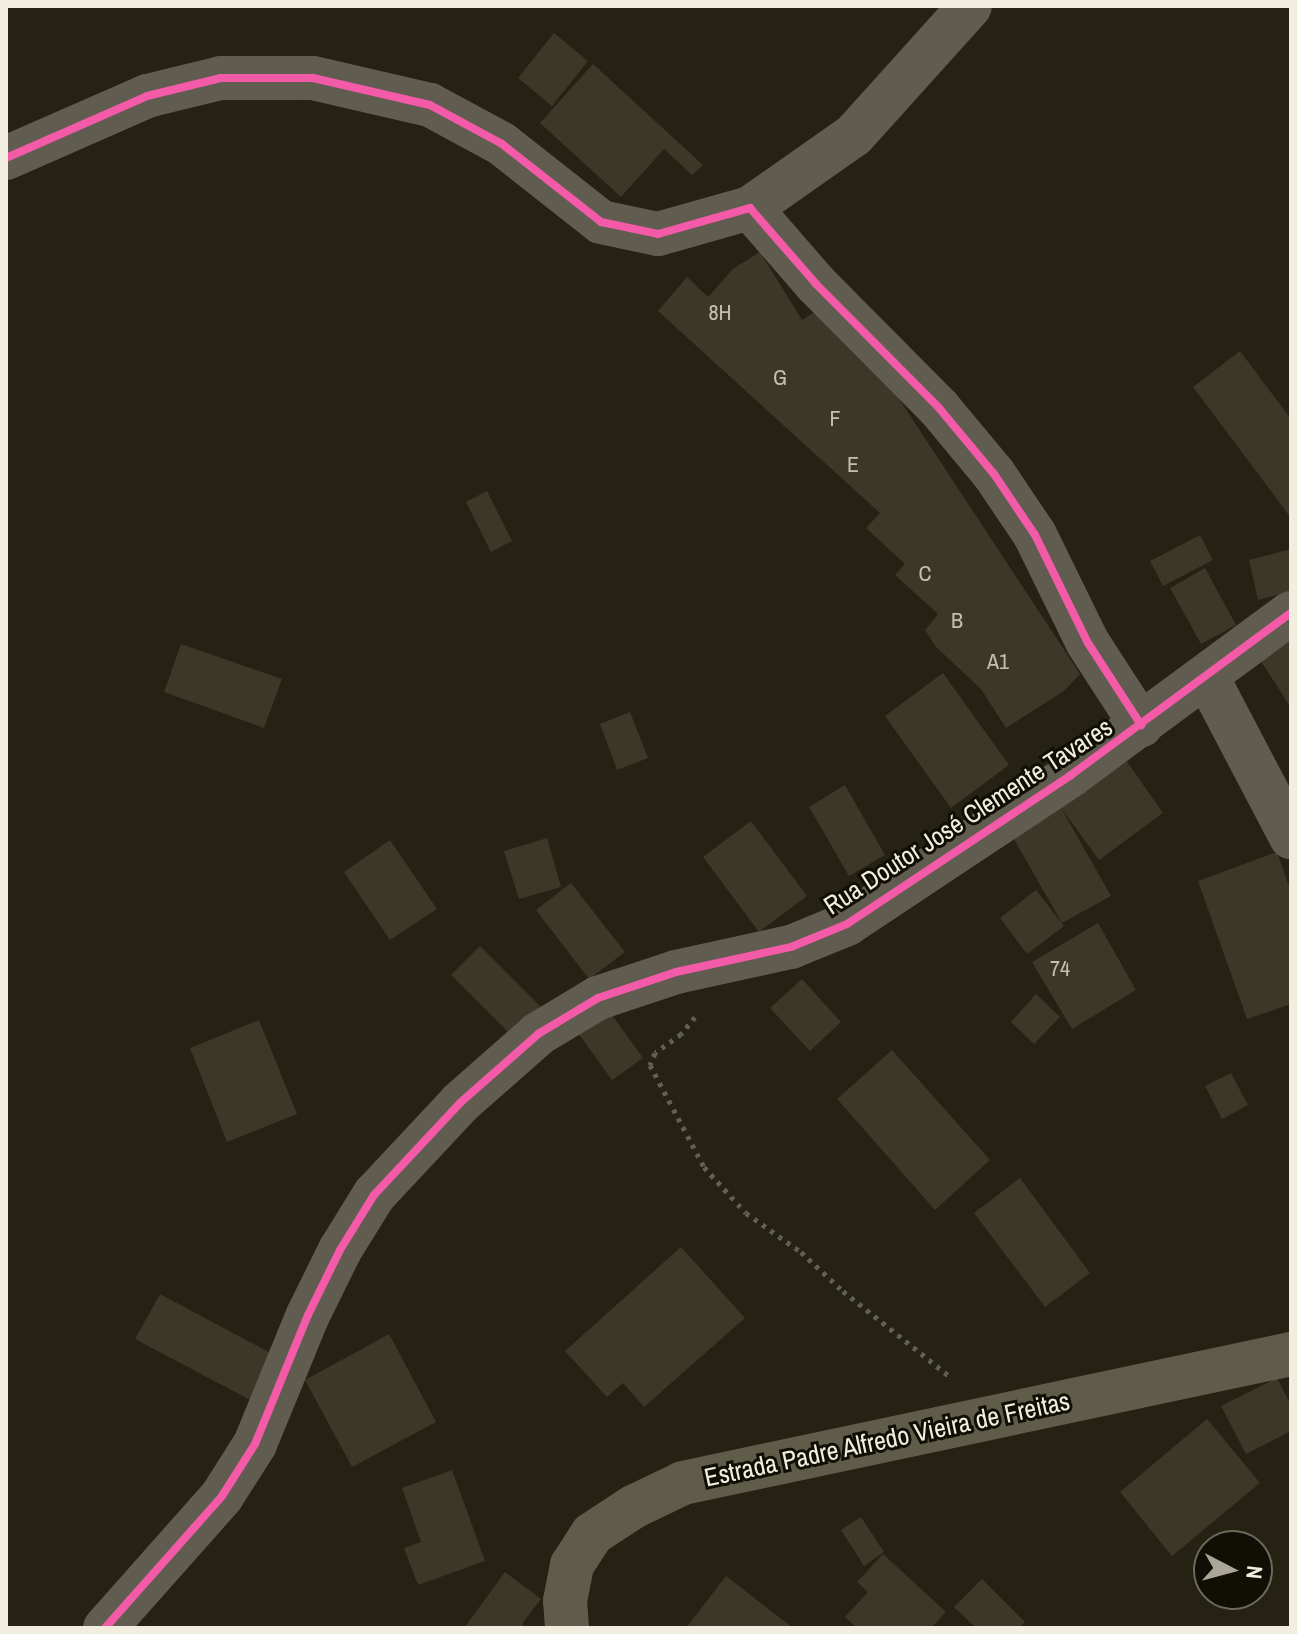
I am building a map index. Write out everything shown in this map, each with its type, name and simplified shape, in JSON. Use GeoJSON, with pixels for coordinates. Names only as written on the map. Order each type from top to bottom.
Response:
{"type":"FeatureCollection","features":[{"type":"Feature","properties":{"kind":"main road","name":"Estrada Padre Alfredo Vieira de Freitas"},"geometry":{"type":"LineString","coordinates":[[567,1628],[565,1601],[572,1565],[592,1534],[633,1507],[683,1483],[1291,1354]]}},
{"type":"Feature","properties":{"kind":"street"},"geometry":{"type":"LineString","coordinates":[[6,158],[147,96],[221,78],[313,78],[430,105],[502,144],[601,222],[658,234],[750,208],[854,135],[970,6]]}},
{"type":"Feature","properties":{"kind":"street"},"geometry":{"type":"LineString","coordinates":[[750,208],[816,284],[939,408],[994,474],[1035,535],[1088,643],[1141,725]]}},
{"type":"Feature","properties":{"kind":"street","name":"Rua Doutor José Clemente Tavares"},"geometry":{"type":"LineString","coordinates":[[105,1628],[222,1496],[255,1444],[308,1315],[340,1250],[374,1195],[461,1102],[538,1034],[598,998],[676,972],[791,947],[847,924],[1141,725],[1291,613]]}},
{"type":"Feature","properties":{"kind":"street"},"geometry":{"type":"LineString","coordinates":[[1207,677],[1291,837]]}},
{"type":"Feature","properties":{"kind":"path"},"geometry":{"type":"LineString","coordinates":[[701,1009],[681,1034],[655,1053],[650,1065],[704,1167],[746,1213],[801,1252],[843,1291],[947,1375],[1002,1413]]}},
{"type":"Feature","properties":{"kind":"building"},"geometry":{"type":"Polygon","coordinates":[[[554,33],[588,61],[552,106],[518,78],[554,33]]]}},
{"type":"Feature","properties":{"kind":"building"},"geometry":{"type":"Polygon","coordinates":[[[593,64],[703,165],[692,175],[664,149],[621,197],[540,123],[593,64]]]}},
{"type":"Feature","properties":{"kind":"building"},"geometry":{"type":"Polygon","coordinates":[[[760,252],[802,320],[821,308],[888,382],[1080,674],[1064,691],[1006,728],[981,689],[936,647],[925,630],[938,614],[895,575],[905,564],[866,528],[880,513],[658,311],[687,277],[708,297],[733,269],[760,252]]]}},
{"type":"Feature","properties":{"kind":"building"},"geometry":{"type":"Polygon","coordinates":[[[1240,351],[1291,419],[1291,518],[1193,387],[1240,351]]]}},
{"type":"Feature","properties":{"kind":"building"},"geometry":{"type":"Polygon","coordinates":[[[487,491],[512,541],[491,552],[466,502],[487,491]]]}},
{"type":"Feature","properties":{"kind":"building"},"geometry":{"type":"Polygon","coordinates":[[[1200,535],[1213,560],[1163,586],[1150,561],[1200,535]]]}},
{"type":"Feature","properties":{"kind":"building"},"geometry":{"type":"Polygon","coordinates":[[[1291,549],[1291,591],[1258,600],[1249,560],[1291,549]]]}},
{"type":"Feature","properties":{"kind":"building"},"geometry":{"type":"Polygon","coordinates":[[[1205,568],[1236,625],[1201,644],[1170,588],[1205,568]]]}},
{"type":"Feature","properties":{"kind":"building"},"geometry":{"type":"Polygon","coordinates":[[[1291,632],[1291,708],[1257,655],[1291,632]]]}},
{"type":"Feature","properties":{"kind":"building"},"geometry":{"type":"Polygon","coordinates":[[[181,644],[282,679],[264,728],[164,692],[181,644]]]}},
{"type":"Feature","properties":{"kind":"building"},"geometry":{"type":"Polygon","coordinates":[[[943,673],[1009,765],[951,808],[885,716],[943,673]]]}},
{"type":"Feature","properties":{"kind":"building"},"geometry":{"type":"Polygon","coordinates":[[[630,712],[648,758],[617,770],[600,724],[630,712]]]}},
{"type":"Feature","properties":{"kind":"building"},"geometry":{"type":"Polygon","coordinates":[[[1121,753],[1163,813],[1099,860],[1056,801],[1121,753]]]}},
{"type":"Feature","properties":{"kind":"building"},"geometry":{"type":"Polygon","coordinates":[[[845,785],[885,855],[849,876],[809,807],[845,785]]]}},
{"type":"Feature","properties":{"kind":"building"},"geometry":{"type":"Polygon","coordinates":[[[1060,806],[1111,896],[1062,923],[1011,834],[1060,806]]]}},
{"type":"Feature","properties":{"kind":"building"},"geometry":{"type":"Polygon","coordinates":[[[751,821],[807,896],[759,932],[703,857],[751,821]]]}},
{"type":"Feature","properties":{"kind":"building"},"geometry":{"type":"Polygon","coordinates":[[[547,838],[561,887],[519,899],[504,851],[547,838]]]}},
{"type":"Feature","properties":{"kind":"building"},"geometry":{"type":"Polygon","coordinates":[[[390,840],[437,909],[390,940],[344,872],[390,840]]]}},
{"type":"Feature","properties":{"kind":"building"},"geometry":{"type":"Polygon","coordinates":[[[1277,852],[1291,892],[1291,1004],[1247,1019],[1198,881],[1277,852]]]}},
{"type":"Feature","properties":{"kind":"building"},"geometry":{"type":"Polygon","coordinates":[[[571,883],[625,952],[589,979],[536,910],[571,883]]]}},
{"type":"Feature","properties":{"kind":"building"},"geometry":{"type":"Polygon","coordinates":[[[1036,890],[1064,926],[1027,954],[1000,918],[1036,890]]]}},
{"type":"Feature","properties":{"kind":"building"},"geometry":{"type":"Polygon","coordinates":[[[1098,923],[1136,990],[1072,1029],[1032,962],[1098,923]]]}},
{"type":"Feature","properties":{"kind":"building"},"geometry":{"type":"Polygon","coordinates":[[[480,946],[547,1013],[519,1043],[451,975],[480,946]]]}},
{"type":"Feature","properties":{"kind":"building"},"geometry":{"type":"Polygon","coordinates":[[[802,979],[841,1022],[810,1051],[770,1008],[802,979]]]}},
{"type":"Feature","properties":{"kind":"building"},"geometry":{"type":"Polygon","coordinates":[[[1036,994],[1060,1017],[1034,1044],[1011,1022],[1036,994]]]}},
{"type":"Feature","properties":{"kind":"building"},"geometry":{"type":"Polygon","coordinates":[[[604,1004],[643,1058],[612,1080],[573,1026],[604,1004]]]}},
{"type":"Feature","properties":{"kind":"building"},"geometry":{"type":"Polygon","coordinates":[[[259,1020],[297,1114],[227,1142],[190,1048],[259,1020]]]}},
{"type":"Feature","properties":{"kind":"building"},"geometry":{"type":"Polygon","coordinates":[[[892,1050],[990,1160],[935,1210],[837,1099],[892,1050]]]}},
{"type":"Feature","properties":{"kind":"building"},"geometry":{"type":"Polygon","coordinates":[[[1231,1073],[1248,1105],[1222,1119],[1205,1086],[1231,1073]]]}},
{"type":"Feature","properties":{"kind":"building"},"geometry":{"type":"Polygon","coordinates":[[[1020,1178],[1090,1273],[1045,1307],[974,1213],[1020,1178]]]}},
{"type":"Feature","properties":{"kind":"building"},"geometry":{"type":"Polygon","coordinates":[[[681,1247],[745,1318],[644,1407],[623,1383],[607,1397],[565,1351],[681,1247]]]}},
{"type":"Feature","properties":{"kind":"building"},"geometry":{"type":"Polygon","coordinates":[[[160,1294],[278,1357],[254,1402],[135,1339],[160,1294]]]}},
{"type":"Feature","properties":{"kind":"building"},"geometry":{"type":"Polygon","coordinates":[[[389,1334],[436,1422],[352,1467],[305,1380],[389,1334]]]}},
{"type":"Feature","properties":{"kind":"building"},"geometry":{"type":"Polygon","coordinates":[[[1277,1378],[1291,1405],[1291,1431],[1246,1454],[1221,1406],[1277,1378]]]}},
{"type":"Feature","properties":{"kind":"building"},"geometry":{"type":"Polygon","coordinates":[[[1207,1419],[1260,1483],[1203,1530],[1193,1530],[1193,1539],[1172,1556],[1120,1492],[1207,1419]]]}},
{"type":"Feature","properties":{"kind":"building"},"geometry":{"type":"Polygon","coordinates":[[[452,1470],[485,1561],[418,1585],[404,1548],[421,1542],[402,1488],[452,1470]]]}},
{"type":"Feature","properties":{"kind":"building"},"geometry":{"type":"Polygon","coordinates":[[[861,1517],[884,1552],[864,1566],[841,1530],[861,1517]]]}},
{"type":"Feature","properties":{"kind":"building"},"geometry":{"type":"Polygon","coordinates":[[[883,1554],[946,1612],[931,1628],[857,1628],[845,1617],[868,1592],[857,1582],[883,1554]]]}},
{"type":"Feature","properties":{"kind":"building"},"geometry":{"type":"Polygon","coordinates":[[[505,1572],[541,1599],[522,1624],[527,1628],[464,1628],[505,1572]]]}},
{"type":"Feature","properties":{"kind":"building"},"geometry":{"type":"Polygon","coordinates":[[[726,1576],[793,1628],[686,1628],[726,1576]]]}},
{"type":"Feature","properties":{"kind":"building"},"geometry":{"type":"Polygon","coordinates":[[[982,1579],[1025,1622],[1019,1628],[976,1628],[954,1607],[982,1579]]]}},
{"type":"Feature","properties":{"kind":"cycle path"},"geometry":{"type":"LineString","coordinates":[[6,158],[147,96],[221,78],[313,78],[430,105],[502,144],[601,222],[658,234],[750,208],[816,284],[939,408],[994,474],[1035,535],[1088,643],[1141,725]]}},
{"type":"Feature","properties":{"kind":"cycle path"},"geometry":{"type":"LineString","coordinates":[[105,1628],[222,1496],[255,1444],[308,1315],[340,1250],[374,1195],[461,1102],[538,1034],[598,998],[676,972],[791,947],[847,924],[1071,775],[1291,613]]}}]}
